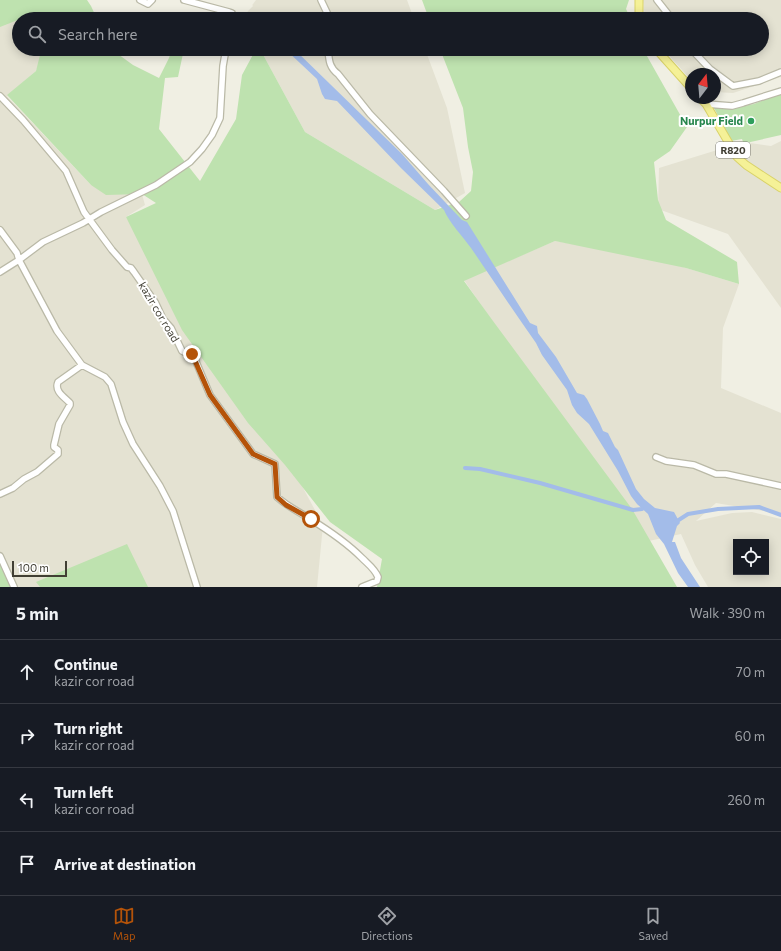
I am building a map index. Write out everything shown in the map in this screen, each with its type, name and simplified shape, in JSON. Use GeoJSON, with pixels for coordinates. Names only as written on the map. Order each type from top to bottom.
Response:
{"type":"FeatureCollection","features":[{"type":"Feature","properties":{"kind":"main road"},"geometry":{"type":"LineString","coordinates":[[639,0],[639,12]]}},
{"type":"Feature","properties":{"kind":"main road"},"geometry":{"type":"LineString","coordinates":[[662,56],[685,81]]}},
{"type":"Feature","properties":{"kind":"main road","name":"R820"},"geometry":{"type":"LineString","coordinates":[[706,104],[737,157],[746,165],[781,188]]}},
{"type":"Feature","properties":{"kind":"street"},"geometry":{"type":"LineString","coordinates":[[140,0],[146,4],[152,0]]}},
{"type":"Feature","properties":{"kind":"street"},"geometry":{"type":"LineString","coordinates":[[184,0],[229,12]]}},
{"type":"Feature","properties":{"kind":"street"},"geometry":{"type":"LineString","coordinates":[[321,0],[327,12]]}},
{"type":"Feature","properties":{"kind":"street"},"geometry":{"type":"LineString","coordinates":[[657,0],[666,12]]}},
{"type":"Feature","properties":{"kind":"street"},"geometry":{"type":"LineString","coordinates":[[0,272],[43,242],[156,185],[190,162],[212,135],[220,118],[225,56]]}},
{"type":"Feature","properties":{"kind":"street"},"geometry":{"type":"LineString","coordinates":[[328,56],[329,64],[332,70],[338,74],[370,114],[466,216]]}},
{"type":"Feature","properties":{"kind":"street"},"geometry":{"type":"LineString","coordinates":[[698,56],[710,69],[733,86],[759,81],[781,72]]}},
{"type":"Feature","properties":{"kind":"street"},"geometry":{"type":"LineString","coordinates":[[706,104],[732,106],[781,91]]}},
{"type":"Feature","properties":{"kind":"street"},"geometry":{"type":"LineString","coordinates":[[0,96],[24,120],[66,171],[84,212],[89,219]]}},
{"type":"Feature","properties":{"kind":"street","name":"kazir cor road"},"geometry":{"type":"LineString","coordinates":[[89,219],[127,268],[131,268],[155,302],[162,319],[171,328],[182,352],[189,353],[194,357],[210,395],[253,454],[275,464],[277,497],[286,505],[311,519],[338,538],[373,568],[378,577],[377,581],[362,587]]}},
{"type":"Feature","properties":{"kind":"street"},"geometry":{"type":"LineString","coordinates":[[0,230],[17,253],[19,260],[57,331],[82,365],[105,377],[111,384],[123,422],[133,444],[160,486],[173,511],[197,587]]}},
{"type":"Feature","properties":{"kind":"street"},"geometry":{"type":"LineString","coordinates":[[0,494],[13,488],[24,479],[37,472],[58,454],[58,450],[54,445],[59,424],[70,403],[57,389],[57,385],[58,382],[82,365]]}},
{"type":"Feature","properties":{"kind":"street"},"geometry":{"type":"LineString","coordinates":[[656,457],[666,461],[694,465],[716,474],[726,474],[781,486]]}},
{"type":"Feature","properties":{"kind":"street"},"geometry":{"type":"LineString","coordinates":[[0,556],[14,587]]}},
{"type":"Feature","properties":{"kind":"shaded area"},"geometry":{"type":"Polygon","coordinates":[[[256,0],[407,0],[411,12],[247,12],[256,0]]]}},
{"type":"Feature","properties":{"kind":"shaded area"},"geometry":{"type":"Polygon","coordinates":[[[643,0],[781,0],[781,77],[733,93],[721,92],[721,68],[685,68],[685,73],[669,56],[769,56],[769,12],[644,12],[643,0]]]}},
{"type":"Feature","properties":{"kind":"shaded area"},"geometry":{"type":"Polygon","coordinates":[[[12,17],[12,56],[41,56],[36,71],[7,96],[91,185],[142,194],[145,205],[126,217],[302,486],[323,525],[317,587],[148,587],[37,582],[40,587],[13,587],[0,559],[0,20],[12,17]]]}},
{"type":"Feature","properties":{"kind":"shaded area"},"geometry":{"type":"Polygon","coordinates":[[[264,56],[428,56],[447,108],[465,193],[435,210],[305,132],[264,56]]]}},
{"type":"Feature","properties":{"kind":"shaded area"},"geometry":{"type":"Polygon","coordinates":[[[781,141],[781,308],[728,234],[658,209],[659,168],[743,142],[771,146],[781,141]]]}},
{"type":"Feature","properties":{"kind":"shaded area"},"geometry":{"type":"Polygon","coordinates":[[[555,241],[650,257],[739,284],[723,328],[721,388],[781,413],[781,514],[716,503],[696,521],[732,513],[752,512],[781,519],[781,587],[708,587],[695,565],[681,534],[644,542],[464,280],[555,241]]]}},
{"type":"Feature","properties":{"kind":"green space"},"geometry":{"type":"Polygon","coordinates":[[[0,0],[87,0],[94,12],[12,12],[12,22],[0,27],[0,0]]]}},
{"type":"Feature","properties":{"kind":"green space"},"geometry":{"type":"Polygon","coordinates":[[[422,0],[629,0],[626,9],[628,12],[426,12],[422,0]]]}},
{"type":"Feature","properties":{"kind":"green space"},"geometry":{"type":"Polygon","coordinates":[[[40,56],[121,56],[133,65],[159,78],[170,56],[182,56],[178,77],[165,78],[159,129],[200,181],[236,119],[242,75],[252,56],[264,56],[305,132],[435,210],[459,202],[471,191],[473,172],[463,108],[443,56],[647,56],[687,127],[670,151],[654,162],[658,200],[666,220],[737,262],[739,284],[686,268],[555,241],[464,281],[632,509],[677,587],[377,587],[382,559],[330,522],[285,465],[248,423],[182,330],[126,217],[156,203],[142,194],[106,195],[91,185],[7,95],[36,71],[40,56]]]}},
{"type":"Feature","properties":{"kind":"green space","name":"Nurpur Field"},"geometry":{"type":"Polygon","coordinates":[[[781,93],[781,135],[746,143],[743,142],[742,139],[731,141],[712,104],[733,108],[754,104],[781,93]]]}},
{"type":"Feature","properties":{"kind":"green space"},"geometry":{"type":"Polygon","coordinates":[[[127,544],[148,587],[40,587],[36,582],[127,544]]]}},
{"type":"Feature","properties":{"kind":"green space"},"geometry":{"type":"Polygon","coordinates":[[[0,559],[13,587],[0,587],[0,559]]]}},
{"type":"Feature","properties":{"kind":"water"},"geometry":{"type":"Polygon","coordinates":[[[292,56],[301,56],[402,154],[462,220],[467,222],[530,323],[537,326],[538,333],[556,357],[577,393],[584,395],[587,399],[603,431],[608,433],[618,450],[636,489],[644,499],[655,508],[674,512],[680,523],[677,526],[672,542],[675,542],[681,558],[700,587],[688,587],[678,573],[664,544],[656,534],[648,514],[631,496],[618,471],[589,424],[577,413],[572,405],[567,390],[444,210],[401,168],[337,101],[325,99],[317,79],[292,56]]]}},
{"type":"Feature","properties":{"kind":"pier"},"geometry":{"type":"Polygon","coordinates":[[[243,0],[248,0],[253,6],[245,12],[239,5],[243,0]]]}},
{"type":"Feature","properties":{"kind":"waterway"},"geometry":{"type":"LineString","coordinates":[[465,468],[480,469],[540,483],[633,510],[642,509]]}},
{"type":"Feature","properties":{"kind":"waterway"},"geometry":{"type":"LineString","coordinates":[[674,523],[688,514],[718,509],[759,507],[781,515]]}},
{"type":"Feature","properties":{"kind":"place","name":"Nurpur Field"},"geometry":{"type":"Point","coordinates":[751,121]}},
{"type":"Feature","properties":{"kind":"route"},"geometry":{"type":"LineString","coordinates":[[192,354],[210,395],[253,454],[274,462],[276,467],[277,497],[286,505],[311,519]]}}]}
